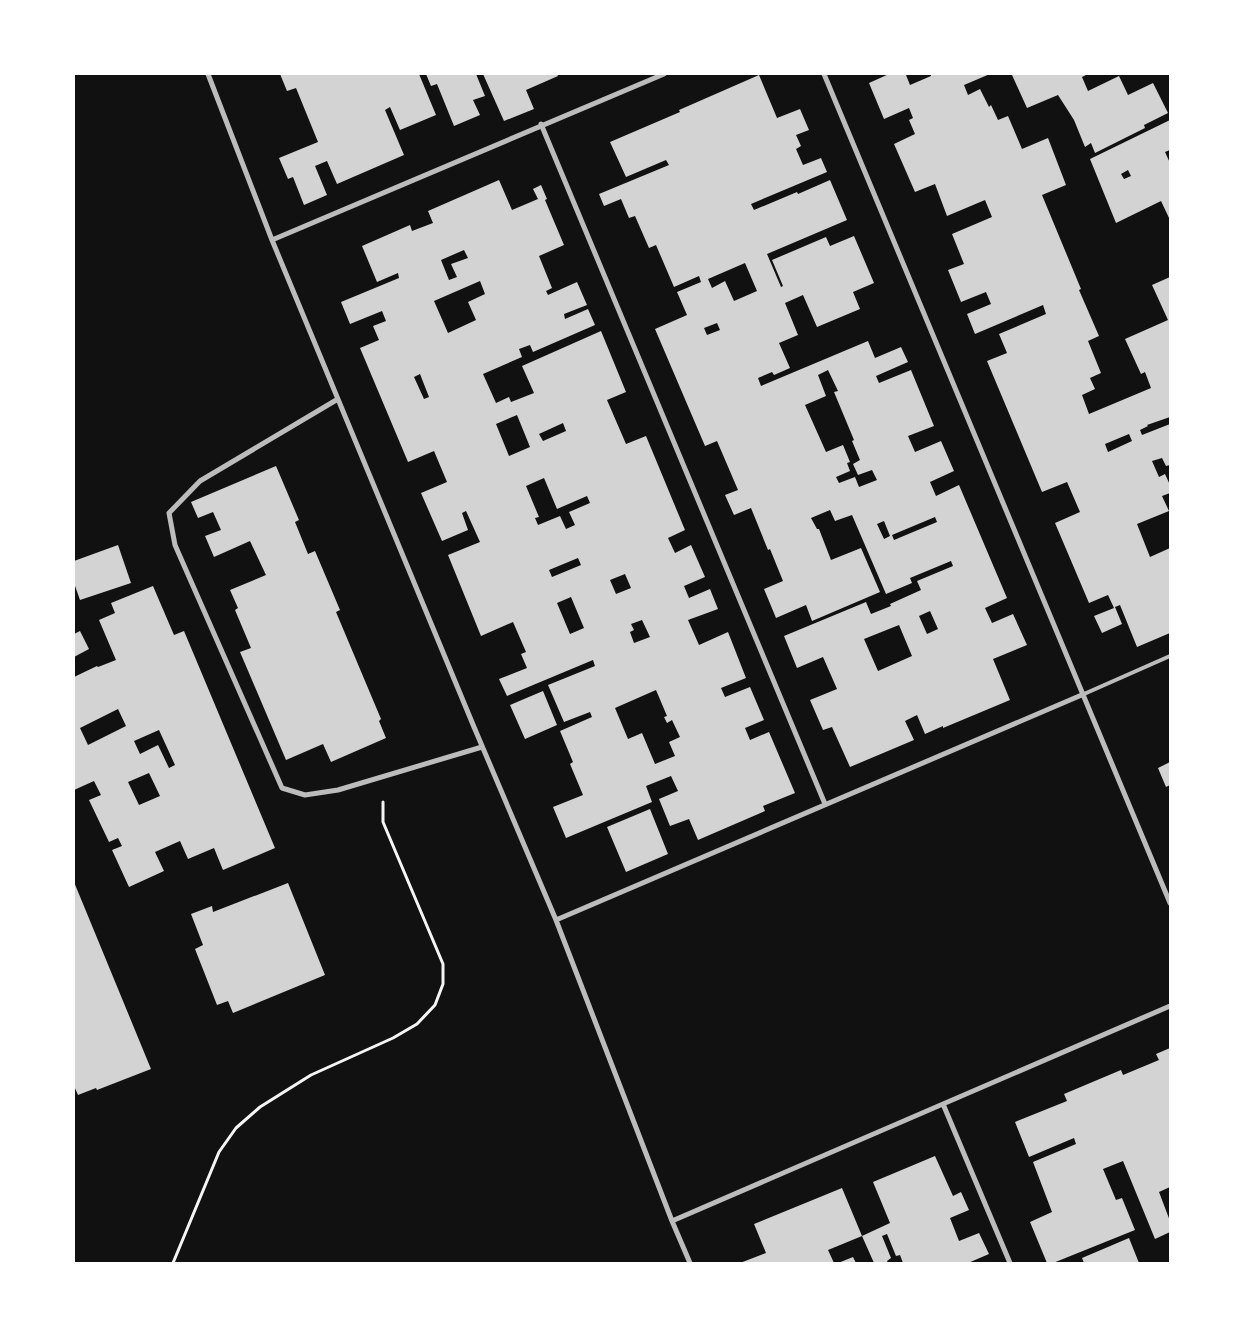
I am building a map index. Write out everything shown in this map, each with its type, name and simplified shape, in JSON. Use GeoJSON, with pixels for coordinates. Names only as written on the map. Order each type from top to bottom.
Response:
{"type":"FeatureCollection","features":[{"type":"Feature","properties":{"kind":"street"},"geometry":{"type":"LineString","coordinates":[[208,74],[272,240],[482,747],[556,920],[690,1263]]}},
{"type":"Feature","properties":{"kind":"street"},"geometry":{"type":"LineString","coordinates":[[272,240],[541,124],[664,74]]}},
{"type":"Feature","properties":{"kind":"street"},"geometry":{"type":"LineString","coordinates":[[824,74],[1170,903]]}},
{"type":"Feature","properties":{"kind":"street"},"geometry":{"type":"LineString","coordinates":[[541,124],[826,804]]}},
{"type":"Feature","properties":{"kind":"street"},"geometry":{"type":"LineString","coordinates":[[338,399],[200,481],[169,513],[176,545],[282,788],[305,796],[338,790],[482,747]]}},
{"type":"Feature","properties":{"kind":"street"},"geometry":{"type":"LineString","coordinates":[[556,920],[1084,694]]}},
{"type":"Feature","properties":{"kind":"street"},"geometry":{"type":"LineString","coordinates":[[672,1221],[1170,1006]]}},
{"type":"Feature","properties":{"kind":"street"},"geometry":{"type":"LineString","coordinates":[[943,1104],[1010,1263]]}},
{"type":"Feature","properties":{"kind":"lane"},"geometry":{"type":"LineString","coordinates":[[1084,694],[1170,656]]}},
{"type":"Feature","properties":{"kind":"path"},"geometry":{"type":"LineString","coordinates":[[173,1263],[219,1152],[236,1128],[260,1107],[311,1075],[393,1038],[417,1024],[435,1005],[442,984],[443,964],[384,822],[383,802],[376,779]]}},
{"type":"Feature","properties":{"kind":"building"},"geometry":{"type":"Polygon","coordinates":[[[280,74],[419,74],[436,115],[400,130],[390,107],[385,110],[404,155],[337,184],[327,161],[315,166],[327,195],[304,205],[293,177],[288,179],[279,158],[318,142],[296,88],[287,91],[280,74]]]}},
{"type":"Feature","properties":{"kind":"building"},"geometry":{"type":"Polygon","coordinates":[[[426,74],[476,74],[485,96],[473,100],[480,115],[454,126],[437,84],[431,86],[426,74]]]}},
{"type":"Feature","properties":{"kind":"building"},"geometry":{"type":"Polygon","coordinates":[[[483,74],[557,74],[558,76],[526,90],[534,109],[504,121],[483,74]]]}},
{"type":"Feature","properties":{"kind":"building"},"geometry":{"type":"Polygon","coordinates":[[[889,74],[909,74],[906,75],[910,85],[931,76],[931,74],[990,74],[964,85],[968,95],[980,89],[998,120],[1008,116],[1022,149],[1048,138],[1066,185],[1042,195],[1099,336],[1088,341],[1101,373],[1090,378],[1095,389],[1082,395],[1089,414],[1151,388],[1145,372],[1141,374],[1125,339],[1168,320],[1152,285],[1170,277],[1170,417],[1147,425],[1140,430],[1142,435],[1170,424],[1170,465],[1166,466],[1162,458],[1152,461],[1159,477],[1165,474],[1170,485],[1170,493],[1162,496],[1169,511],[1137,524],[1150,557],[1170,548],[1170,633],[1137,647],[1120,605],[1115,607],[1122,624],[1102,633],[1094,616],[1114,608],[1108,595],[1089,603],[1055,523],[1080,512],[1067,482],[1042,492],[987,361],[1007,353],[999,334],[1046,314],[1043,305],[975,334],[967,314],[991,304],[986,292],[961,302],[948,270],[964,264],[952,234],[992,217],[985,200],[947,216],[935,184],[915,192],[894,144],[915,134],[909,120],[913,118],[909,108],[884,119],[869,83],[889,74]],[[1129,434],[1105,444],[1108,452],[1132,441],[1129,434]]]}},
{"type":"Feature","properties":{"kind":"building"},"geometry":{"type":"Polygon","coordinates":[[[1088,74],[1082,77],[1088,91],[1119,76],[1128,95],[1153,83],[1168,113],[1144,125],[1145,128],[1095,153],[1091,143],[1085,147],[1074,120],[1058,95],[1027,108],[1012,75],[1088,74]]]}},
{"type":"Feature","properties":{"kind":"building"},"geometry":{"type":"Polygon","coordinates":[[[759,75],[777,118],[800,109],[809,130],[796,135],[801,146],[796,149],[803,165],[821,158],[827,172],[751,204],[754,210],[830,180],[847,220],[767,254],[781,287],[783,286],[772,260],[826,237],[830,246],[854,236],[874,283],[853,292],[860,309],[817,327],[803,295],[785,303],[798,335],[779,343],[790,368],[774,375],[772,372],[758,378],[761,386],[868,341],[875,358],[901,347],[908,362],[876,376],[879,383],[911,370],[934,426],[908,436],[915,452],[941,441],[954,471],[930,482],[936,496],[959,485],[1007,598],[985,608],[992,623],[1013,614],[1027,645],[993,659],[1010,700],[925,734],[917,715],[905,721],[914,740],[850,767],[832,727],[823,730],[810,700],[837,689],[823,657],[797,668],[784,636],[866,602],[871,614],[891,606],[890,604],[921,590],[917,581],[953,566],[951,561],[910,578],[912,583],[886,594],[852,515],[835,521],[830,510],[811,518],[817,529],[819,529],[831,560],[861,548],[880,592],[812,621],[806,605],[776,618],[764,589],[783,581],[770,549],[768,550],[751,508],[734,515],[725,495],[738,490],[717,441],[705,446],[655,329],[687,315],[677,292],[701,282],[699,276],[674,287],[656,245],[649,248],[635,216],[629,218],[621,199],[604,206],[599,194],[669,165],[666,160],[626,177],[610,142],[680,112],[679,110],[759,75]],[[745,263],[708,279],[712,288],[725,281],[734,301],[757,291],[745,263]],[[717,323],[704,328],[707,335],[720,330],[717,323]],[[828,370],[818,375],[826,396],[805,405],[826,452],[843,445],[850,462],[847,463],[850,471],[836,477],[839,483],[855,477],[859,487],[877,480],[872,470],[858,475],[853,464],[860,460],[852,441],[854,440],[834,392],[838,391],[828,370]],[[935,517],[892,535],[894,540],[937,522],[935,517]],[[884,521],[877,524],[884,539],[890,536],[884,521]],[[930,611],[919,616],[927,634],[938,629],[930,611]],[[899,625],[864,639],[878,671],[912,656],[899,625]]]}},
{"type":"Feature","properties":{"kind":"building"},"geometry":{"type":"Polygon","coordinates":[[[1170,120],[1170,150],[1165,152],[1170,163],[1170,220],[1161,201],[1116,223],[1090,159],[1170,120]],[[1128,170],[1121,174],[1124,179],[1131,176],[1128,170]]]}},
{"type":"Feature","properties":{"kind":"building"},"geometry":{"type":"Polygon","coordinates":[[[499,180],[512,210],[538,199],[533,189],[541,185],[547,199],[545,200],[564,245],[539,256],[552,288],[546,291],[548,295],[577,282],[587,305],[564,314],[565,319],[588,309],[595,325],[533,352],[530,345],[519,349],[522,357],[483,374],[496,403],[509,397],[511,402],[534,393],[522,366],[601,331],[626,392],[607,400],[626,444],[646,436],[685,530],[668,538],[675,553],[691,545],[705,577],[684,586],[689,598],[710,589],[718,609],[688,620],[699,645],[728,632],[746,678],[721,688],[725,697],[750,687],[764,720],[745,728],[750,740],[769,732],[795,793],[763,806],[765,811],[698,840],[689,819],[670,826],[659,799],[678,791],[671,776],[646,786],[652,802],[566,838],[553,807],[583,795],[570,764],[573,762],[560,731],[592,717],[590,712],[564,722],[548,685],[595,666],[593,660],[507,696],[499,679],[527,668],[521,654],[526,652],[513,622],[481,636],[448,555],[480,542],[466,511],[462,513],[468,530],[442,541],[421,493],[447,482],[434,451],[408,462],[360,348],[379,340],[373,326],[386,321],[382,311],[350,324],[341,302],[399,278],[398,273],[377,282],[362,246],[410,225],[412,231],[433,223],[428,211],[499,180]],[[464,250],[441,260],[449,280],[457,277],[451,264],[468,258],[464,250]],[[480,281],[434,301],[448,333],[476,320],[468,302],[485,294],[480,281]],[[420,374],[414,377],[424,399],[429,397],[420,374]],[[517,415],[496,424],[509,456],[530,447],[517,415]],[[563,423],[539,434],[543,441],[566,431],[563,423]],[[544,478],[526,486],[539,517],[535,518],[538,525],[560,516],[566,529],[575,525],[569,512],[590,503],[587,496],[557,509],[544,478]],[[578,558],[549,570],[552,577],[581,565],[578,558]],[[625,574],[610,580],[616,594],[631,588],[625,574]],[[571,597],[557,603],[570,634],[584,628],[571,597]],[[642,620],[631,624],[634,630],[630,632],[634,643],[650,637],[642,620]],[[656,690],[615,708],[628,739],[642,733],[655,764],[675,756],[669,742],[680,737],[672,720],[667,723],[664,717],[667,716],[656,690]]]}},
{"type":"Feature","properties":{"kind":"building"},"geometry":{"type":"Polygon","coordinates":[[[276,466],[299,520],[295,522],[308,554],[315,551],[340,610],[336,612],[381,719],[379,721],[386,738],[331,762],[323,744],[286,760],[240,652],[251,648],[235,610],[238,608],[230,590],[266,575],[250,541],[214,557],[205,536],[221,530],[213,512],[198,518],[191,502],[276,466]]]}},
{"type":"Feature","properties":{"kind":"building"},"geometry":{"type":"Polygon","coordinates":[[[118,545],[131,583],[80,600],[74,583],[74,561],[118,545]]]}},
{"type":"Feature","properties":{"kind":"building"},"geometry":{"type":"Polygon","coordinates":[[[153,586],[174,635],[184,631],[275,848],[223,870],[214,848],[188,859],[180,841],[155,852],[164,871],[129,887],[112,850],[122,846],[118,838],[109,842],[89,800],[101,795],[94,781],[74,790],[74,677],[97,666],[116,660],[99,620],[115,613],[111,603],[153,586]],[[118,709],[80,728],[88,745],[126,726],[118,709]],[[159,730],[134,741],[140,754],[158,745],[169,768],[175,765],[159,730]],[[149,773],[128,782],[139,805],[160,796],[149,773]]]}},
{"type":"Feature","properties":{"kind":"building"},"geometry":{"type":"Polygon","coordinates":[[[80,631],[89,649],[74,657],[74,634],[80,631]]]}},
{"type":"Feature","properties":{"kind":"building"},"geometry":{"type":"Polygon","coordinates":[[[543,691],[557,725],[525,739],[510,705],[543,691]]]}},
{"type":"Feature","properties":{"kind":"building"},"geometry":{"type":"Polygon","coordinates":[[[1170,762],[1170,785],[1166,787],[1158,768],[1170,762]]]}},
{"type":"Feature","properties":{"kind":"building"},"geometry":{"type":"Polygon","coordinates":[[[650,809],[668,854],[626,872],[607,827],[650,809]]]}},
{"type":"Feature","properties":{"kind":"building"},"geometry":{"type":"Polygon","coordinates":[[[74,882],[151,1069],[97,1090],[96,1088],[78,1095],[74,1086],[74,882]]]}},
{"type":"Feature","properties":{"kind":"building"},"geometry":{"type":"Polygon","coordinates":[[[288,883],[325,975],[233,1013],[228,1001],[217,1005],[195,949],[203,945],[191,914],[212,906],[213,912],[288,883]]]}},
{"type":"Feature","properties":{"kind":"building"},"geometry":{"type":"Polygon","coordinates":[[[1170,1048],[1170,1187],[1159,1192],[1170,1221],[1170,1232],[1155,1239],[1123,1161],[1103,1169],[1116,1200],[1122,1198],[1135,1230],[1053,1263],[1047,1263],[1030,1222],[1052,1212],[1033,1162],[1076,1144],[1074,1138],[1029,1157],[1015,1122],[1067,1101],[1064,1094],[1121,1070],[1123,1075],[1159,1060],[1156,1054],[1170,1048]]]}},
{"type":"Feature","properties":{"kind":"building"},"geometry":{"type":"Polygon","coordinates":[[[935,1156],[953,1196],[961,1192],[969,1210],[950,1218],[959,1241],[979,1233],[989,1254],[968,1263],[903,1263],[900,1255],[896,1256],[887,1234],[882,1236],[891,1258],[887,1261],[888,1263],[874,1263],[862,1236],[890,1223],[873,1182],[935,1156]]]}},
{"type":"Feature","properties":{"kind":"building"},"geometry":{"type":"Polygon","coordinates":[[[842,1188],[862,1236],[828,1250],[834,1263],[740,1263],[766,1253],[754,1224],[842,1188]]]}},
{"type":"Feature","properties":{"kind":"building"},"geometry":{"type":"Polygon","coordinates":[[[1129,1238],[1139,1263],[1084,1263],[1082,1258],[1129,1238]]]}},
{"type":"Feature","properties":{"kind":"building"},"geometry":{"type":"Polygon","coordinates":[[[853,1257],[856,1263],[838,1263],[853,1257]]]}}]}
